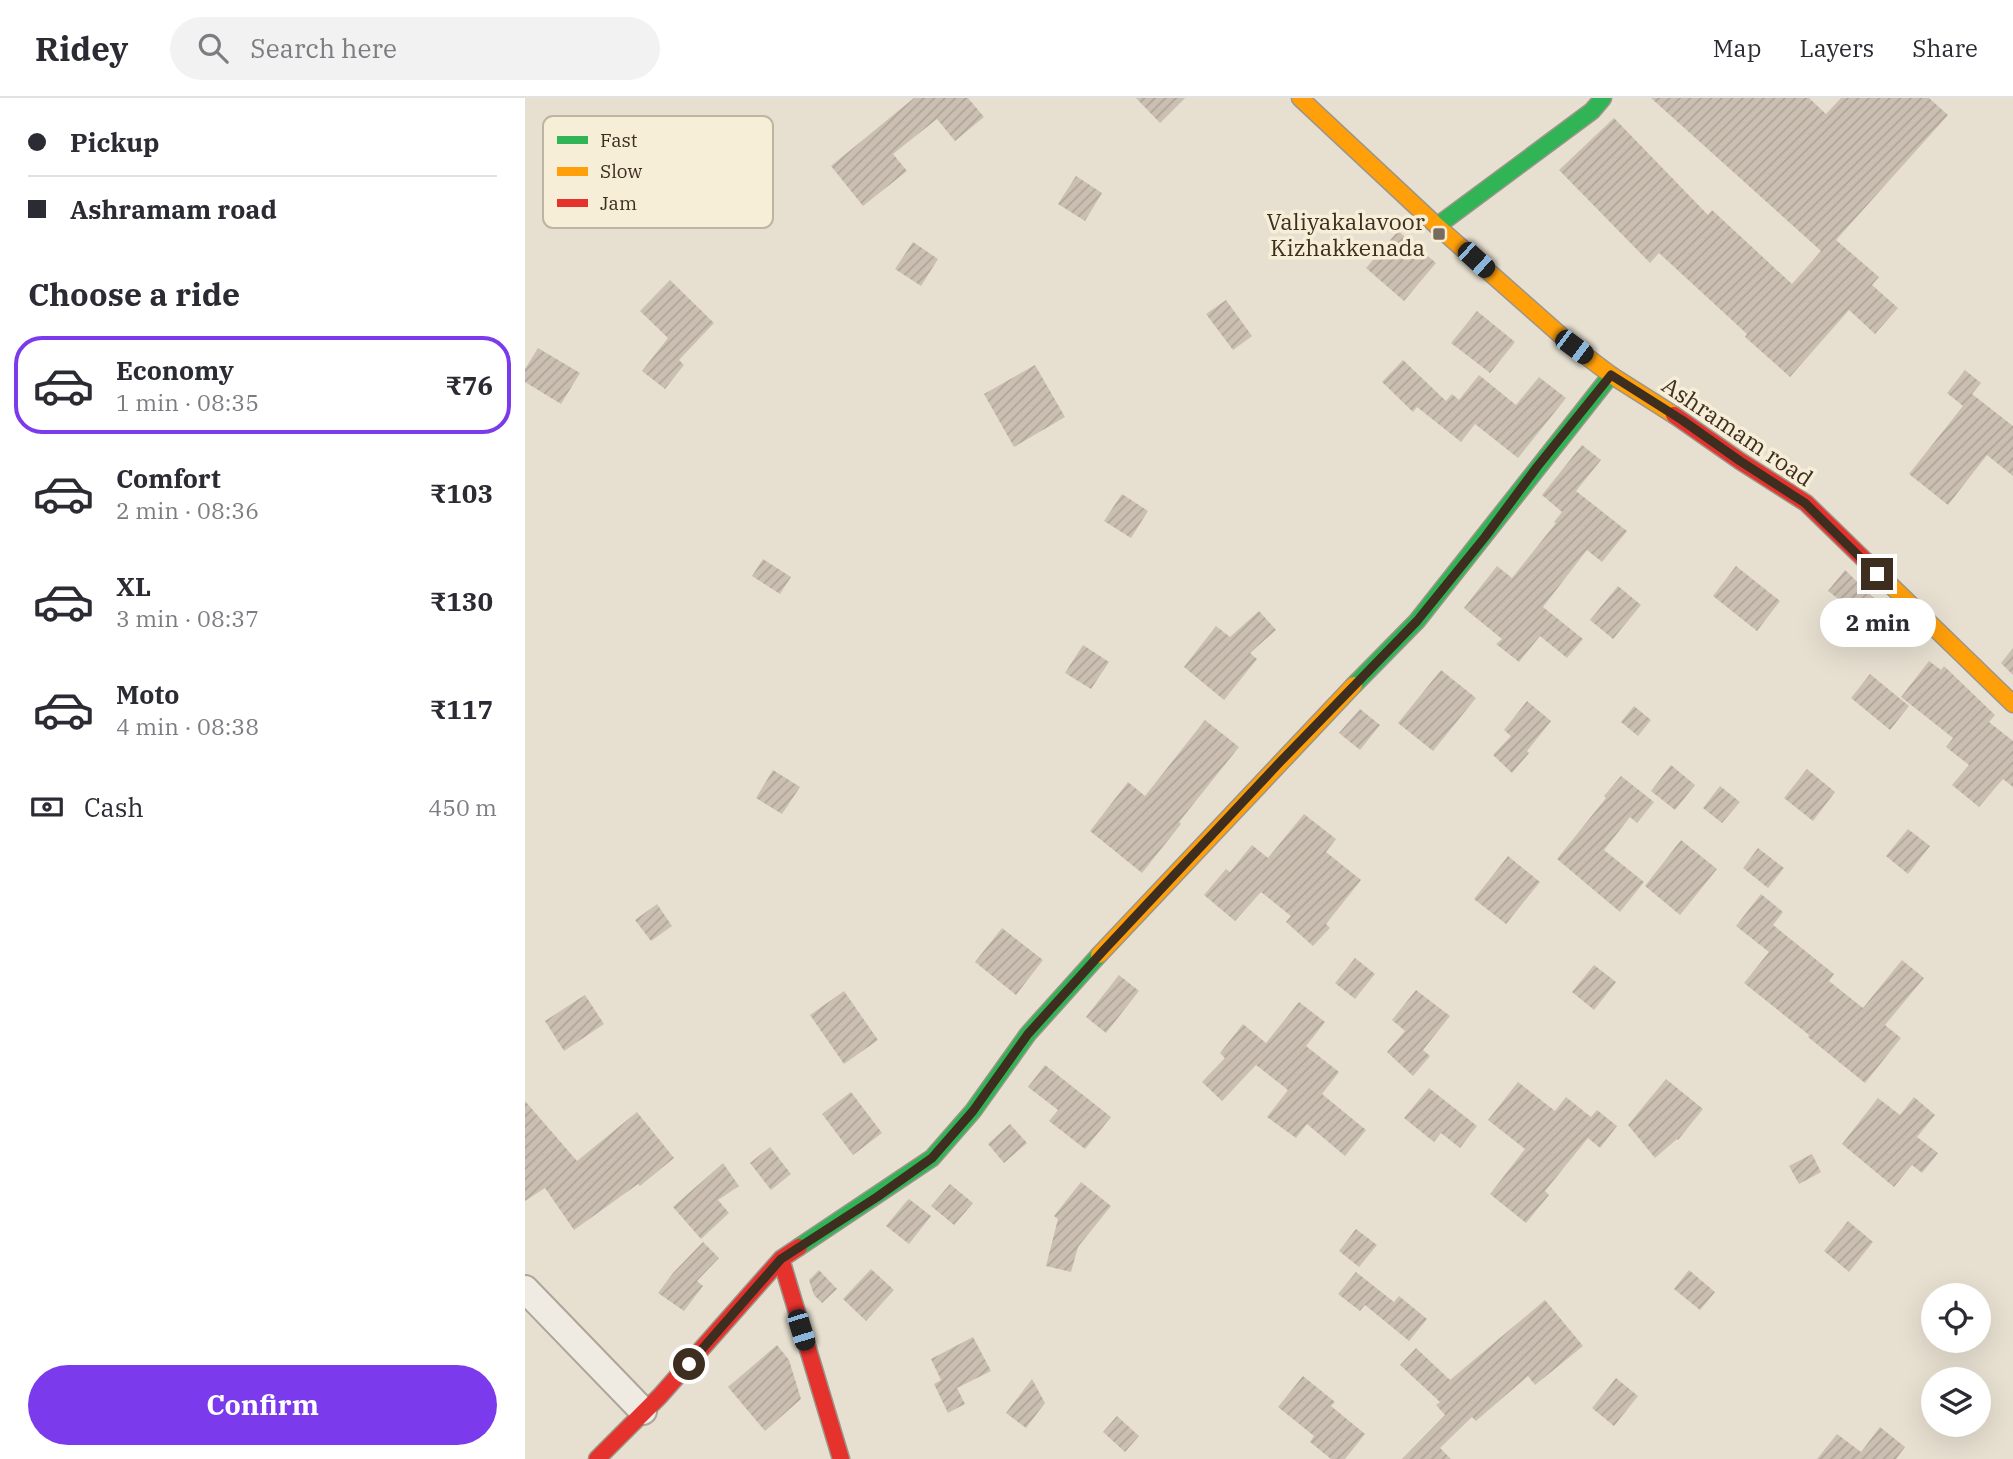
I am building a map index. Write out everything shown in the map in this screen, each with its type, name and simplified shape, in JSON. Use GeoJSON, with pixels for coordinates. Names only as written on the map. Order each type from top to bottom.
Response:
{"type":"FeatureCollection","features":[{"type":"Feature","properties":{"kind":"street","name":"Ashramam road"},"geometry":{"type":"LineString","coordinates":[[1300,98],[1437,226],[1574,347],[1611,375],[1805,503],[2013,704]]}},
{"type":"Feature","properties":{"kind":"street"},"geometry":{"type":"LineString","coordinates":[[1437,226],[1592,111],[1603,98]]}},
{"type":"Feature","properties":{"kind":"street"},"geometry":{"type":"LineString","coordinates":[[597,1459],[719,1331],[781,1259],[932,1158],[973,1111],[1028,1034],[1281,761],[1417,621],[1611,375]]}},
{"type":"Feature","properties":{"kind":"street"},"geometry":{"type":"LineString","coordinates":[[781,1259],[841,1459]]}},
{"type":"Feature","properties":{"kind":"street"},"geometry":{"type":"LineString","coordinates":[[525,1289],[643,1411]]}},
{"type":"Feature","properties":{"kind":"building"},"geometry":{"type":"Polygon","coordinates":[[[914,98],[968,98],[984,117],[955,141],[937,119],[893,154],[907,171],[863,206],[831,166],[914,98]]]}},
{"type":"Feature","properties":{"kind":"building"},"geometry":{"type":"Polygon","coordinates":[[[1136,98],[1185,98],[1160,123],[1136,98]]]}},
{"type":"Feature","properties":{"kind":"building"},"geometry":{"type":"Polygon","coordinates":[[[1651,98],[1809,98],[1826,114],[1841,98],[1929,98],[1948,115],[1836,240],[1879,277],[1872,285],[1898,308],[1875,334],[1849,310],[1790,377],[1659,253],[1650,263],[1559,170],[1614,118],[1708,215],[1712,210],[1792,284],[1821,251],[1651,98]]]}},
{"type":"Feature","properties":{"kind":"building"},"geometry":{"type":"Polygon","coordinates":[[[1076,176],[1102,193],[1085,221],[1058,204],[1076,176]]]}},
{"type":"Feature","properties":{"kind":"building"},"geometry":{"type":"Polygon","coordinates":[[[1398,231],[1436,263],[1404,301],[1366,268],[1398,231]]]}},
{"type":"Feature","properties":{"kind":"building"},"geometry":{"type":"Polygon","coordinates":[[[913,242],[938,259],[921,286],[895,269],[913,242]]]}},
{"type":"Feature","properties":{"kind":"building"},"geometry":{"type":"Polygon","coordinates":[[[670,280],[714,323],[679,360],[684,365],[665,389],[642,371],[668,338],[640,311],[670,280]]]}},
{"type":"Feature","properties":{"kind":"building"},"geometry":{"type":"Polygon","coordinates":[[[1226,300],[1252,336],[1233,350],[1206,314],[1226,300]]]}},
{"type":"Feature","properties":{"kind":"building"},"geometry":{"type":"Polygon","coordinates":[[[1477,311],[1515,342],[1490,373],[1451,343],[1477,311]]]}},
{"type":"Feature","properties":{"kind":"building"},"geometry":{"type":"Polygon","coordinates":[[[538,348],[580,373],[561,404],[525,382],[525,369],[538,348]]]}},
{"type":"Feature","properties":{"kind":"building"},"geometry":{"type":"Polygon","coordinates":[[[1403,360],[1446,401],[1452,394],[1459,400],[1479,375],[1516,405],[1539,377],[1566,398],[1518,458],[1475,424],[1461,442],[1417,407],[1413,412],[1382,382],[1403,360]]]}},
{"type":"Feature","properties":{"kind":"building"},"geometry":{"type":"Polygon","coordinates":[[[1035,365],[1065,417],[1014,447],[984,394],[1035,365]]]}},
{"type":"Feature","properties":{"kind":"building"},"geometry":{"type":"Polygon","coordinates":[[[1965,370],[1981,383],[1972,394],[2013,426],[2013,476],[1987,455],[1948,505],[1909,474],[1963,406],[1947,393],[1965,370]]]}},
{"type":"Feature","properties":{"kind":"building"},"geometry":{"type":"Polygon","coordinates":[[[1582,445],[1601,460],[1576,491],[1627,531],[1602,562],[1587,550],[1543,607],[1583,639],[1567,658],[1540,636],[1519,662],[1496,644],[1502,639],[1464,608],[1497,566],[1512,578],[1556,523],[1554,522],[1562,512],[1542,495],[1582,445]]]}},
{"type":"Feature","properties":{"kind":"building"},"geometry":{"type":"Polygon","coordinates":[[[1122,494],[1148,511],[1131,538],[1104,521],[1122,494]]]}},
{"type":"Feature","properties":{"kind":"building"},"geometry":{"type":"Polygon","coordinates":[[[763,559],[791,577],[780,594],[752,576],[763,559]]]}},
{"type":"Feature","properties":{"kind":"building"},"geometry":{"type":"Polygon","coordinates":[[[1736,566],[1780,601],[1757,631],[1713,596],[1736,566]]]}},
{"type":"Feature","properties":{"kind":"building"},"geometry":{"type":"Polygon","coordinates":[[[1845,570],[1900,623],[1889,637],[1828,591],[1845,570]]]}},
{"type":"Feature","properties":{"kind":"building"},"geometry":{"type":"Polygon","coordinates":[[[1618,586],[1641,605],[1613,639],[1590,620],[1618,586]]]}},
{"type":"Feature","properties":{"kind":"building"},"geometry":{"type":"Polygon","coordinates":[[[1259,611],[1276,630],[1250,653],[1257,659],[1224,700],[1184,667],[1216,626],[1230,637],[1259,611]]]}},
{"type":"Feature","properties":{"kind":"building"},"geometry":{"type":"Polygon","coordinates":[[[1083,645],[1109,662],[1091,689],[1065,673],[1083,645]]]}},
{"type":"Feature","properties":{"kind":"building"},"geometry":{"type":"Polygon","coordinates":[[[2013,648],[2013,675],[2001,663],[2013,648]]]}},
{"type":"Feature","properties":{"kind":"building"},"geometry":{"type":"Polygon","coordinates":[[[1929,661],[1941,670],[1944,666],[1995,715],[1989,722],[2013,741],[2013,787],[2003,779],[1979,807],[1952,785],[1969,765],[1946,747],[1953,738],[1901,697],[1929,661]]]}},
{"type":"Feature","properties":{"kind":"building"},"geometry":{"type":"Polygon","coordinates":[[[1441,670],[1476,698],[1433,751],[1398,723],[1441,670]]]}},
{"type":"Feature","properties":{"kind":"building"},"geometry":{"type":"Polygon","coordinates":[[[1870,674],[1909,706],[1890,730],[1851,698],[1870,674]]]}},
{"type":"Feature","properties":{"kind":"building"},"geometry":{"type":"Polygon","coordinates":[[[1527,701],[1551,721],[1512,773],[1493,755],[1511,736],[1504,730],[1527,701]]]}},
{"type":"Feature","properties":{"kind":"building"},"geometry":{"type":"Polygon","coordinates":[[[1634,706],[1651,720],[1638,736],[1621,722],[1634,706]]]}},
{"type":"Feature","properties":{"kind":"building"},"geometry":{"type":"Polygon","coordinates":[[[1360,709],[1380,725],[1360,750],[1339,733],[1360,709]]]}},
{"type":"Feature","properties":{"kind":"building"},"geometry":{"type":"Polygon","coordinates":[[[1205,720],[1239,747],[1142,873],[1090,831],[1128,782],[1145,796],[1205,720]]]}},
{"type":"Feature","properties":{"kind":"building"},"geometry":{"type":"Polygon","coordinates":[[[1671,765],[1695,785],[1675,810],[1651,791],[1671,765]]]}},
{"type":"Feature","properties":{"kind":"building"},"geometry":{"type":"Polygon","coordinates":[[[1807,769],[1835,792],[1813,821],[1784,798],[1807,769]]]}},
{"type":"Feature","properties":{"kind":"building"},"geometry":{"type":"Polygon","coordinates":[[[773,770],[800,787],[782,814],[756,798],[773,770]]]}},
{"type":"Feature","properties":{"kind":"building"},"geometry":{"type":"Polygon","coordinates":[[[1621,776],[1654,802],[1637,823],[1630,817],[1604,850],[1644,882],[1620,912],[1557,859],[1621,776]]]}},
{"type":"Feature","properties":{"kind":"building"},"geometry":{"type":"Polygon","coordinates":[[[1720,786],[1740,802],[1722,823],[1703,808],[1720,786]]]}},
{"type":"Feature","properties":{"kind":"building"},"geometry":{"type":"Polygon","coordinates":[[[1304,814],[1336,839],[1326,852],[1361,880],[1326,924],[1330,928],[1313,946],[1286,922],[1291,916],[1261,892],[1235,921],[1204,895],[1226,869],[1230,872],[1252,845],[1268,858],[1304,814]]]}},
{"type":"Feature","properties":{"kind":"building"},"geometry":{"type":"Polygon","coordinates":[[[1908,829],[1930,846],[1908,874],[1886,856],[1908,829]]]}},
{"type":"Feature","properties":{"kind":"building"},"geometry":{"type":"Polygon","coordinates":[[[1681,840],[1717,869],[1680,915],[1645,886],[1681,840]]]}},
{"type":"Feature","properties":{"kind":"building"},"geometry":{"type":"Polygon","coordinates":[[[1758,848],[1784,868],[1768,888],[1743,868],[1758,848]]]}},
{"type":"Feature","properties":{"kind":"building"},"geometry":{"type":"Polygon","coordinates":[[[1508,856],[1540,882],[1506,924],[1474,899],[1508,856]]]}},
{"type":"Feature","properties":{"kind":"building"},"geometry":{"type":"Polygon","coordinates":[[[1761,894],[1783,912],[1773,925],[1834,974],[1829,981],[1863,1008],[1902,960],[1924,978],[1885,1025],[1901,1038],[1865,1083],[1744,983],[1769,952],[1736,926],[1761,894]]]}},
{"type":"Feature","properties":{"kind":"building"},"geometry":{"type":"Polygon","coordinates":[[[657,904],[672,926],[651,941],[635,920],[657,904]]]}},
{"type":"Feature","properties":{"kind":"building"},"geometry":{"type":"Polygon","coordinates":[[[1002,928],[1043,960],[1016,995],[975,962],[1002,928]]]}},
{"type":"Feature","properties":{"kind":"building"},"geometry":{"type":"Polygon","coordinates":[[[1355,958],[1375,974],[1355,999],[1335,983],[1355,958]]]}},
{"type":"Feature","properties":{"kind":"building"},"geometry":{"type":"Polygon","coordinates":[[[1594,965],[1616,982],[1594,1010],[1572,992],[1594,965]]]}},
{"type":"Feature","properties":{"kind":"building"},"geometry":{"type":"Polygon","coordinates":[[[1119,975],[1139,991],[1106,1033],[1086,1017],[1119,975]]]}},
{"type":"Feature","properties":{"kind":"building"},"geometry":{"type":"Polygon","coordinates":[[[1416,990],[1450,1016],[1423,1050],[1430,1056],[1413,1076],[1387,1052],[1405,1031],[1392,1020],[1416,990]]]}},
{"type":"Feature","properties":{"kind":"building"},"geometry":{"type":"Polygon","coordinates":[[[844,991],[878,1040],[844,1064],[810,1015],[844,991]]]}},
{"type":"Feature","properties":{"kind":"building"},"geometry":{"type":"Polygon","coordinates":[[[585,995],[604,1024],[564,1051],[545,1021],[585,995]]]}},
{"type":"Feature","properties":{"kind":"building"},"geometry":{"type":"Polygon","coordinates":[[[1299,1002],[1325,1022],[1306,1046],[1339,1072],[1322,1094],[1366,1130],[1345,1156],[1307,1124],[1296,1138],[1267,1117],[1288,1090],[1256,1065],[1222,1101],[1202,1082],[1225,1058],[1220,1053],[1243,1024],[1266,1043],[1299,1002]]]}},
{"type":"Feature","properties":{"kind":"building"},"geometry":{"type":"Polygon","coordinates":[[[1045,1065],[1111,1117],[1085,1149],[1049,1121],[1058,1110],[1028,1087],[1045,1065]]]}},
{"type":"Feature","properties":{"kind":"building"},"geometry":{"type":"Polygon","coordinates":[[[1666,1079],[1703,1109],[1678,1140],[1655,1158],[1628,1125],[1666,1079]]]}},
{"type":"Feature","properties":{"kind":"building"},"geometry":{"type":"Polygon","coordinates":[[[1518,1082],[1555,1111],[1566,1097],[1591,1117],[1597,1110],[1617,1126],[1600,1148],[1588,1138],[1545,1191],[1549,1195],[1526,1223],[1490,1194],[1525,1149],[1488,1120],[1518,1082]]]}},
{"type":"Feature","properties":{"kind":"building"},"geometry":{"type":"Polygon","coordinates":[[[1429,1088],[1477,1126],[1460,1148],[1441,1133],[1434,1142],[1404,1118],[1429,1088]]]}},
{"type":"Feature","properties":{"kind":"building"},"geometry":{"type":"Polygon","coordinates":[[[851,1092],[882,1133],[853,1155],[822,1114],[851,1092]]]}},
{"type":"Feature","properties":{"kind":"building"},"geometry":{"type":"Polygon","coordinates":[[[1914,1097],[1935,1115],[1917,1137],[1938,1153],[1922,1173],[1912,1165],[1894,1187],[1842,1144],[1878,1098],[1900,1115],[1914,1097]]]}},
{"type":"Feature","properties":{"kind":"building"},"geometry":{"type":"Polygon","coordinates":[[[525,1101],[577,1161],[637,1112],[674,1158],[640,1186],[638,1184],[574,1230],[545,1188],[525,1201],[525,1101]]]}},
{"type":"Feature","properties":{"kind":"building"},"geometry":{"type":"Polygon","coordinates":[[[1010,1124],[1027,1143],[1004,1163],[988,1144],[1010,1124]]]}},
{"type":"Feature","properties":{"kind":"building"},"geometry":{"type":"Polygon","coordinates":[[[770,1147],[791,1174],[771,1190],[750,1163],[770,1147]]]}},
{"type":"Feature","properties":{"kind":"building"},"geometry":{"type":"Polygon","coordinates":[[[1812,1154],[1821,1172],[1799,1184],[1789,1166],[1812,1154]]]}},
{"type":"Feature","properties":{"kind":"building"},"geometry":{"type":"Polygon","coordinates":[[[723,1163],[739,1186],[718,1200],[729,1213],[701,1239],[673,1207],[723,1163]]]}},
{"type":"Feature","properties":{"kind":"building"},"geometry":{"type":"Polygon","coordinates":[[[1081,1182],[1111,1206],[1078,1247],[1071,1272],[1046,1266],[1058,1219],[1054,1216],[1081,1182]]]}},
{"type":"Feature","properties":{"kind":"building"},"geometry":{"type":"Polygon","coordinates":[[[950,1184],[973,1203],[954,1225],[931,1206],[950,1184]]]}},
{"type":"Feature","properties":{"kind":"building"},"geometry":{"type":"Polygon","coordinates":[[[909,1199],[931,1216],[909,1244],[886,1226],[909,1199]]]}},
{"type":"Feature","properties":{"kind":"building"},"geometry":{"type":"Polygon","coordinates":[[[1848,1221],[1873,1242],[1849,1272],[1824,1251],[1848,1221]]]}},
{"type":"Feature","properties":{"kind":"building"},"geometry":{"type":"Polygon","coordinates":[[[1356,1229],[1377,1245],[1359,1267],[1339,1251],[1356,1229]]]}},
{"type":"Feature","properties":{"kind":"building"},"geometry":{"type":"Polygon","coordinates":[[[703,1242],[719,1258],[697,1281],[703,1286],[684,1311],[658,1293],[703,1242]]]}},
{"type":"Feature","properties":{"kind":"building"},"geometry":{"type":"Polygon","coordinates":[[[871,1269],[894,1290],[866,1321],[843,1299],[871,1269]]]}},
{"type":"Feature","properties":{"kind":"building"},"geometry":{"type":"Polygon","coordinates":[[[819,1270],[837,1289],[822,1303],[814,1295],[809,1280],[819,1270]]]}},
{"type":"Feature","properties":{"kind":"building"},"geometry":{"type":"Polygon","coordinates":[[[1689,1270],[1715,1292],[1700,1310],[1674,1289],[1689,1270]]]}},
{"type":"Feature","properties":{"kind":"building"},"geometry":{"type":"Polygon","coordinates":[[[1356,1272],[1394,1302],[1399,1296],[1427,1319],[1409,1341],[1365,1305],[1360,1311],[1338,1294],[1356,1272]]]}},
{"type":"Feature","properties":{"kind":"building"},"geometry":{"type":"Polygon","coordinates":[[[1545,1300],[1583,1346],[1535,1385],[1528,1376],[1476,1421],[1472,1417],[1440,1448],[1451,1459],[1402,1459],[1445,1415],[1436,1405],[1440,1402],[1400,1365],[1416,1348],[1450,1380],[1545,1300]]]}},
{"type":"Feature","properties":{"kind":"building"},"geometry":{"type":"Polygon","coordinates":[[[973,1337],[991,1371],[957,1388],[965,1404],[948,1413],[934,1384],[941,1380],[931,1359],[973,1337]]]}},
{"type":"Feature","properties":{"kind":"building"},"geometry":{"type":"Polygon","coordinates":[[[777,1345],[789,1360],[801,1399],[765,1431],[728,1387],[777,1345]]]}},
{"type":"Feature","properties":{"kind":"building"},"geometry":{"type":"Polygon","coordinates":[[[1303,1376],[1335,1402],[1331,1406],[1365,1434],[1345,1459],[1331,1459],[1310,1442],[1314,1436],[1278,1407],[1303,1376]]]}},
{"type":"Feature","properties":{"kind":"building"},"geometry":{"type":"Polygon","coordinates":[[[1616,1378],[1638,1396],[1614,1426],[1592,1408],[1616,1378]]]}},
{"type":"Feature","properties":{"kind":"building"},"geometry":{"type":"Polygon","coordinates":[[[1032,1379],[1045,1403],[1026,1428],[1006,1413],[1032,1379]]]}},
{"type":"Feature","properties":{"kind":"building"},"geometry":{"type":"Polygon","coordinates":[[[1117,1416],[1139,1436],[1125,1452],[1103,1432],[1117,1416]]]}},
{"type":"Feature","properties":{"kind":"building"},"geometry":{"type":"Polygon","coordinates":[[[1880,1427],[1905,1447],[1896,1459],[1817,1459],[1837,1434],[1861,1452],[1880,1427]]]}},
{"type":"Feature","properties":{"kind":"traffic: fast"},"geometry":{"type":"LineString","coordinates":[[1437,226],[1592,111],[1603,98]]}},
{"type":"Feature","properties":{"kind":"traffic: fast"},"geometry":{"type":"LineString","coordinates":[[1354,685],[1417,621],[1611,375]]}},
{"type":"Feature","properties":{"kind":"traffic: fast"},"geometry":{"type":"LineString","coordinates":[[799,1247],[932,1158],[973,1111],[1028,1034],[1099,955]]}},
{"type":"Feature","properties":{"kind":"traffic: slow"},"geometry":{"type":"LineString","coordinates":[[1300,98],[1437,226],[1574,347],[1611,375],[1674,415]]}},
{"type":"Feature","properties":{"kind":"traffic: slow"},"geometry":{"type":"LineString","coordinates":[[1876,571],[2013,704]]}},
{"type":"Feature","properties":{"kind":"traffic: slow"},"geometry":{"type":"LineString","coordinates":[[1099,955],[1354,685]]}},
{"type":"Feature","properties":{"kind":"traffic: jam"},"geometry":{"type":"LineString","coordinates":[[1674,415],[1806,503],[1876,571]]}},
{"type":"Feature","properties":{"kind":"traffic: jam"},"geometry":{"type":"LineString","coordinates":[[597,1459],[660,1396],[781,1259],[799,1247]]}},
{"type":"Feature","properties":{"kind":"traffic: jam"},"geometry":{"type":"LineString","coordinates":[[781,1259],[841,1459]]}},
{"type":"Feature","properties":{"kind":"place","name":"Valiyakalavoor Kizhakkenada"},"geometry":{"type":"Point","coordinates":[1439,234]}},
{"type":"Feature","properties":{"kind":"route"},"geometry":{"type":"LineString","coordinates":[[689,1364],[781,1259],[932,1158],[973,1111],[1028,1034],[1281,761],[1417,621],[1611,375],[1805,503],[1877,574]]}}]}
